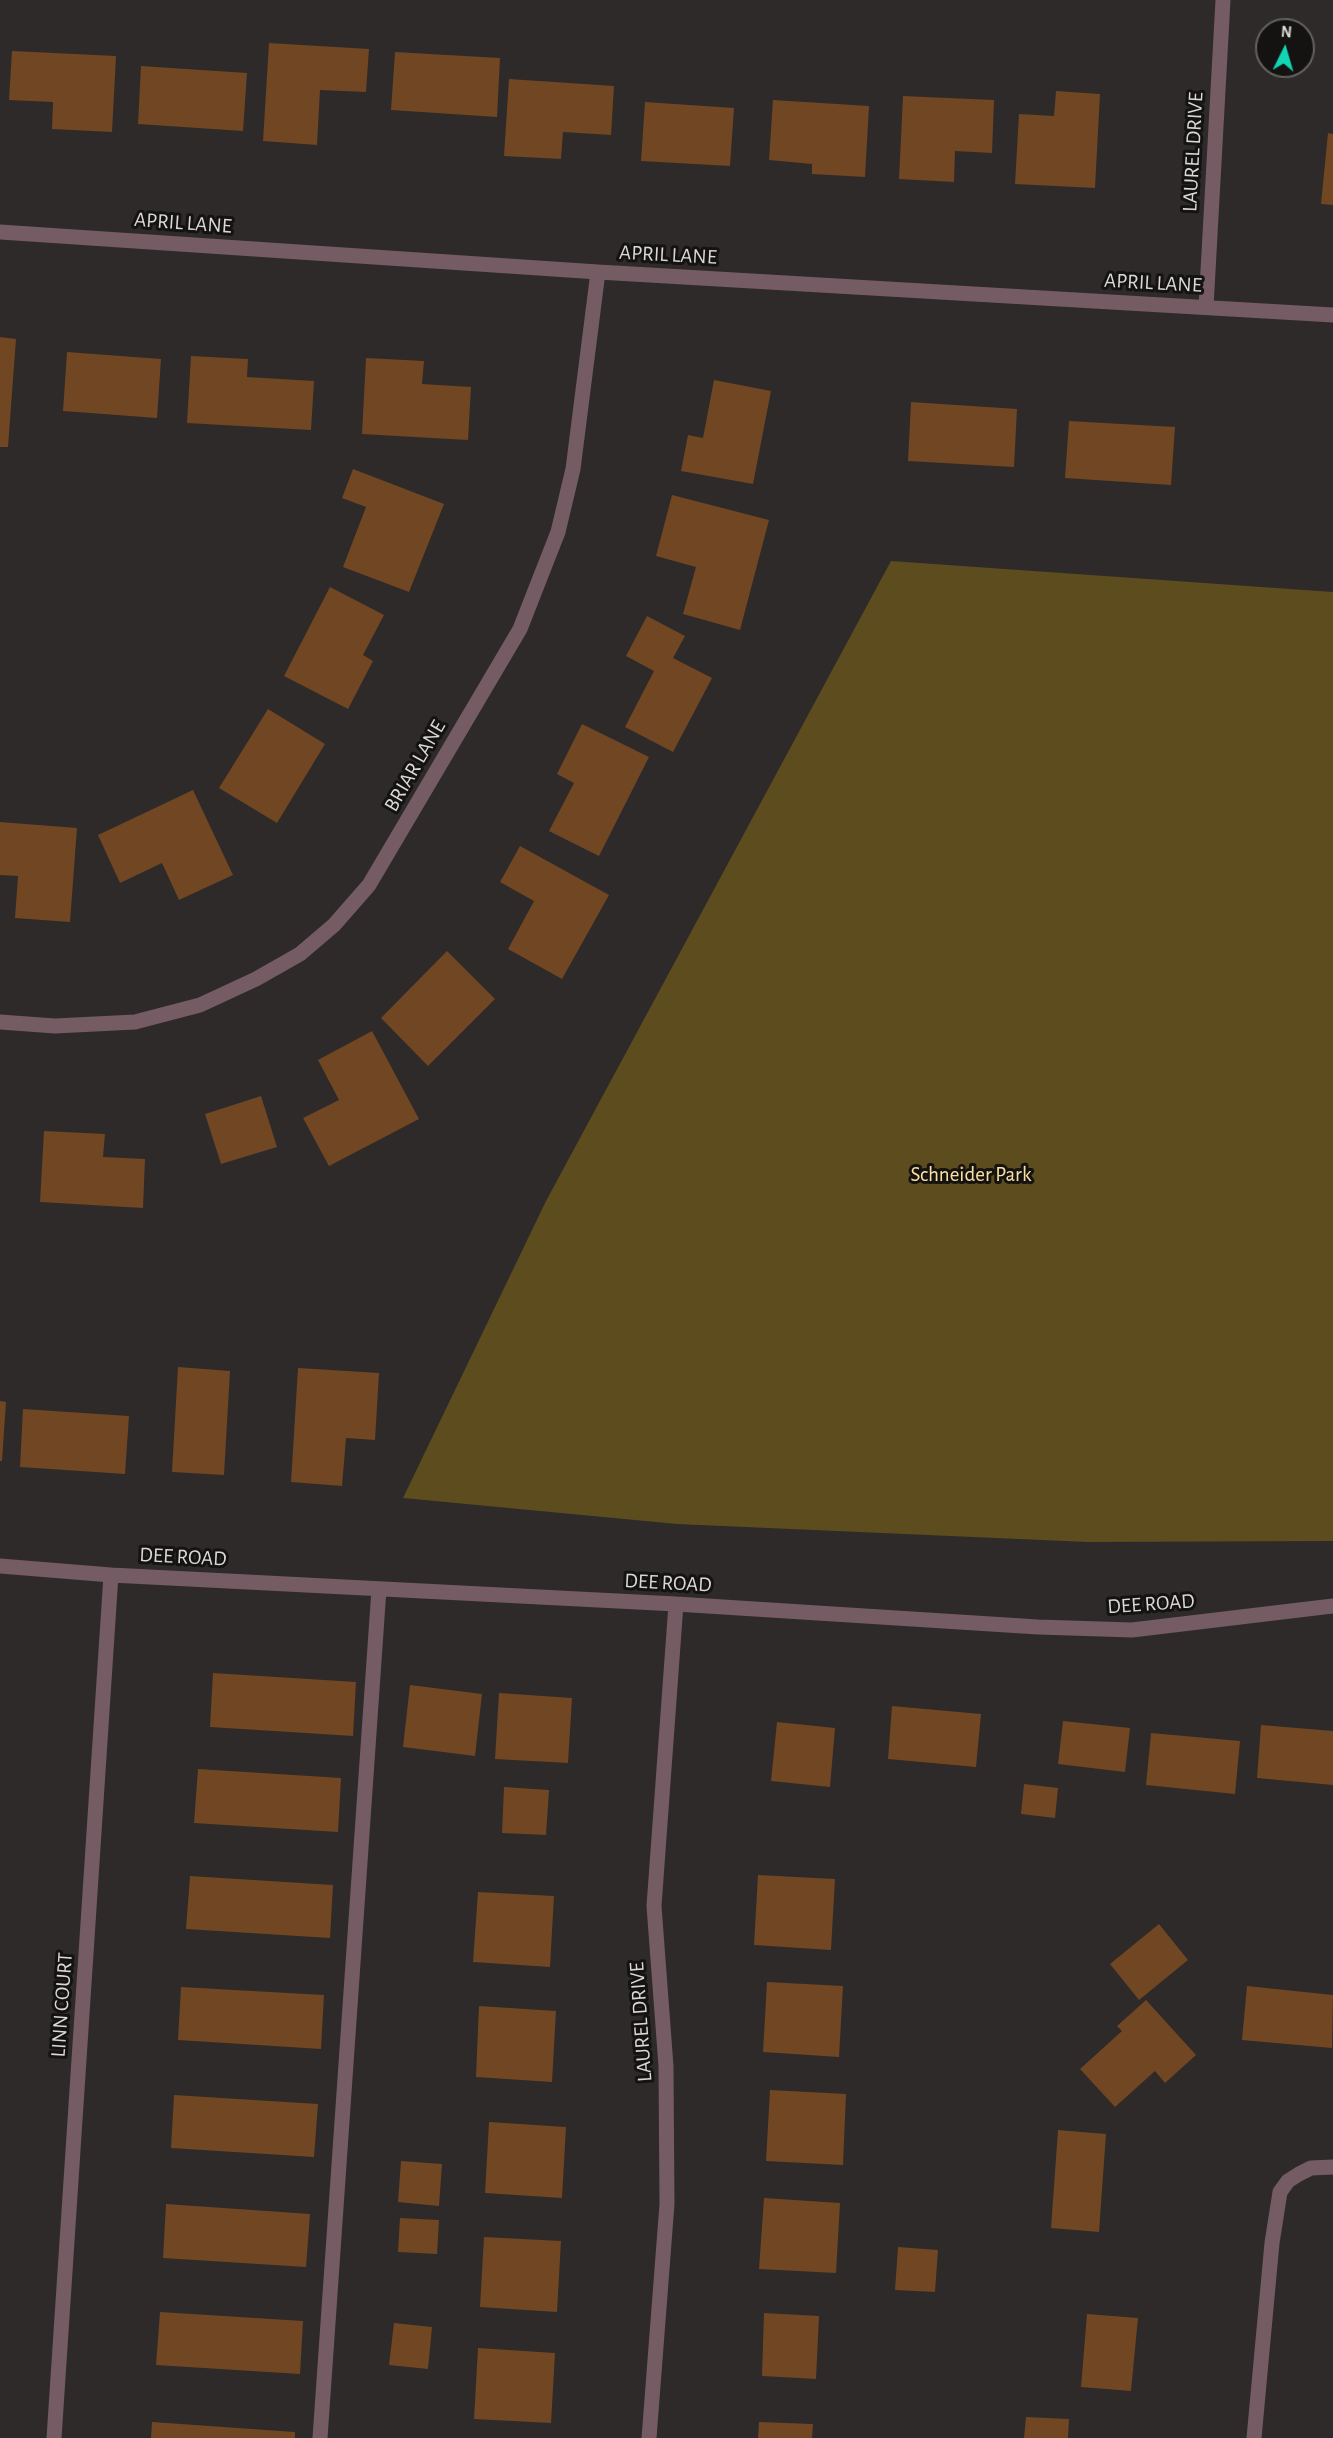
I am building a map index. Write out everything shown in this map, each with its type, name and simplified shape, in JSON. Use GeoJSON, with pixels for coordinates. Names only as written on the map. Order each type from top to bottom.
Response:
{"type":"FeatureCollection","features":[{"type":"Feature","properties":{"kind":"street","name":"LAUREL DRIVE"},"geometry":{"type":"LineString","coordinates":[[1206,307],[1223,0]]}},
{"type":"Feature","properties":{"kind":"street","name":"APRIL LANE"},"geometry":{"type":"LineString","coordinates":[[0,232],[598,272],[1333,315]]}},
{"type":"Feature","properties":{"kind":"street","name":"BRIAR LANE"},"geometry":{"type":"LineString","coordinates":[[0,1022],[55,1026],[135,1022],[200,1005],[256,979],[300,954],[334,925],[369,885],[520,628],[558,532],[573,469],[598,272]]}},
{"type":"Feature","properties":{"kind":"street","name":"DEE ROAD"},"geometry":{"type":"LineString","coordinates":[[0,1566],[111,1575],[1132,1630],[1333,1606]]}},
{"type":"Feature","properties":{"kind":"street","name":"LINN COURT"},"geometry":{"type":"LineString","coordinates":[[54,2438],[111,1575]]}},
{"type":"Feature","properties":{"kind":"street"},"geometry":{"type":"LineString","coordinates":[[320,2438],[379,1589]]}},
{"type":"Feature","properties":{"kind":"street","name":"LAUREL DRIVE"},"geometry":{"type":"LineString","coordinates":[[649,2438],[667,2204],[666,2066],[654,1906],[676,1605]]}},
{"type":"Feature","properties":{"kind":"street"},"geometry":{"type":"LineString","coordinates":[[1254,2438],[1272,2243],[1280,2192],[1288,2181],[1311,2168],[1333,2167]]}},
{"type":"Feature","properties":{"kind":"green space","name":"Schneider Park"},"geometry":{"type":"Polygon","coordinates":[[[891,561],[1333,592],[1333,1541],[1087,1542],[677,1524],[403,1498],[546,1201],[891,561]]]}},
{"type":"Feature","properties":{"kind":"building"},"geometry":{"type":"Polygon","coordinates":[[[269,43],[369,49],[366,92],[320,90],[317,145],[263,141],[269,43]]]}},
{"type":"Feature","properties":{"kind":"building"},"geometry":{"type":"Polygon","coordinates":[[[12,51],[116,56],[112,132],[52,129],[53,102],[9,100],[12,51]]]}},
{"type":"Feature","properties":{"kind":"building"},"geometry":{"type":"Polygon","coordinates":[[[395,52],[500,58],[497,117],[391,110],[395,52]]]}},
{"type":"Feature","properties":{"kind":"building"},"geometry":{"type":"Polygon","coordinates":[[[141,66],[247,73],[243,131],[138,124],[141,66]]]}},
{"type":"Feature","properties":{"kind":"building"},"geometry":{"type":"Polygon","coordinates":[[[509,79],[614,86],[611,135],[563,132],[561,159],[504,156],[509,79]]]}},
{"type":"Feature","properties":{"kind":"building"},"geometry":{"type":"Polygon","coordinates":[[[1056,91],[1100,94],[1095,188],[1015,184],[1019,114],[1054,116],[1056,91]]]}},
{"type":"Feature","properties":{"kind":"building"},"geometry":{"type":"Polygon","coordinates":[[[903,96],[994,100],[992,153],[955,151],[954,182],[899,179],[903,96]]]}},
{"type":"Feature","properties":{"kind":"building"},"geometry":{"type":"Polygon","coordinates":[[[773,100],[869,106],[865,177],[812,174],[812,164],[769,160],[773,100]]]}},
{"type":"Feature","properties":{"kind":"building"},"geometry":{"type":"Polygon","coordinates":[[[645,102],[734,108],[730,166],[641,161],[645,102]]]}},
{"type":"Feature","properties":{"kind":"building"},"geometry":{"type":"Polygon","coordinates":[[[1328,133],[1333,134],[1333,205],[1321,204],[1328,133]]]}},
{"type":"Feature","properties":{"kind":"building"},"geometry":{"type":"Polygon","coordinates":[[[0,337],[16,339],[8,447],[0,447],[0,337]]]}},
{"type":"Feature","properties":{"kind":"building"},"geometry":{"type":"Polygon","coordinates":[[[67,352],[161,359],[157,418],[63,411],[67,352]]]}},
{"type":"Feature","properties":{"kind":"building"},"geometry":{"type":"Polygon","coordinates":[[[191,356],[248,359],[247,377],[314,381],[311,430],[187,423],[191,356]]]}},
{"type":"Feature","properties":{"kind":"building"},"geometry":{"type":"Polygon","coordinates":[[[366,358],[424,361],[422,384],[471,387],[468,440],[362,434],[366,358]]]}},
{"type":"Feature","properties":{"kind":"building"},"geometry":{"type":"Polygon","coordinates":[[[714,380],[771,391],[753,484],[681,471],[688,435],[703,438],[714,380]]]}},
{"type":"Feature","properties":{"kind":"building"},"geometry":{"type":"Polygon","coordinates":[[[911,402],[1017,409],[1014,467],[908,461],[911,402]]]}},
{"type":"Feature","properties":{"kind":"building"},"geometry":{"type":"Polygon","coordinates":[[[1069,421],[1175,427],[1171,485],[1065,478],[1069,421]]]}},
{"type":"Feature","properties":{"kind":"building"},"geometry":{"type":"Polygon","coordinates":[[[353,469],[444,504],[409,592],[343,567],[366,507],[342,498],[353,469]]]}},
{"type":"Feature","properties":{"kind":"building"},"geometry":{"type":"Polygon","coordinates":[[[672,495],[769,520],[740,630],[683,614],[696,567],[656,556],[672,495]]]}},
{"type":"Feature","properties":{"kind":"building"},"geometry":{"type":"Polygon","coordinates":[[[330,587],[384,615],[363,655],[373,661],[348,709],[284,676],[330,587]]]}},
{"type":"Feature","properties":{"kind":"building"},"geometry":{"type":"Polygon","coordinates":[[[647,616],[685,636],[673,658],[712,678],[673,752],[625,727],[654,671],[626,656],[647,616]]]}},
{"type":"Feature","properties":{"kind":"building"},"geometry":{"type":"Polygon","coordinates":[[[268,709],[325,744],[277,823],[219,788],[268,709]]]}},
{"type":"Feature","properties":{"kind":"building"},"geometry":{"type":"Polygon","coordinates":[[[582,724],[649,757],[599,856],[549,831],[574,783],[557,774],[582,724]]]}},
{"type":"Feature","properties":{"kind":"building"},"geometry":{"type":"Polygon","coordinates":[[[193,790],[233,875],[179,900],[162,863],[120,883],[98,835],[193,790]]]}},
{"type":"Feature","properties":{"kind":"building"},"geometry":{"type":"Polygon","coordinates":[[[0,822],[77,828],[70,922],[15,918],[18,876],[0,875],[0,822]]]}},
{"type":"Feature","properties":{"kind":"building"},"geometry":{"type":"Polygon","coordinates":[[[520,846],[609,895],[562,979],[508,949],[534,901],[500,882],[520,846]]]}},
{"type":"Feature","properties":{"kind":"building"},"geometry":{"type":"Polygon","coordinates":[[[447,951],[495,999],[428,1066],[381,1018],[447,951]]]}},
{"type":"Feature","properties":{"kind":"building"},"geometry":{"type":"Polygon","coordinates":[[[372,1031],[419,1119],[329,1166],[303,1118],[339,1100],[318,1060],[372,1031]]]}},
{"type":"Feature","properties":{"kind":"building"},"geometry":{"type":"Polygon","coordinates":[[[261,1096],[277,1147],[221,1164],[205,1114],[261,1096]]]}},
{"type":"Feature","properties":{"kind":"building"},"geometry":{"type":"Polygon","coordinates":[[[44,1131],[105,1134],[103,1157],[145,1159],[143,1208],[40,1202],[44,1131]]]}},
{"type":"Feature","properties":{"kind":"building"},"geometry":{"type":"Polygon","coordinates":[[[178,1367],[230,1371],[224,1475],[172,1472],[178,1367]]]}},
{"type":"Feature","properties":{"kind":"building"},"geometry":{"type":"Polygon","coordinates":[[[298,1368],[379,1373],[375,1440],[346,1438],[342,1486],[291,1482],[298,1368]]]}},
{"type":"Feature","properties":{"kind":"building"},"geometry":{"type":"Polygon","coordinates":[[[0,1401],[6,1402],[2,1461],[0,1461],[0,1401]]]}},
{"type":"Feature","properties":{"kind":"building"},"geometry":{"type":"Polygon","coordinates":[[[23,1409],[129,1416],[125,1474],[20,1467],[23,1409]]]}},
{"type":"Feature","properties":{"kind":"building"},"geometry":{"type":"Polygon","coordinates":[[[213,1673],[356,1682],[353,1736],[210,1727],[213,1673]]]}},
{"type":"Feature","properties":{"kind":"building"},"geometry":{"type":"Polygon","coordinates":[[[410,1685],[482,1694],[475,1756],[403,1747],[410,1685]]]}},
{"type":"Feature","properties":{"kind":"building"},"geometry":{"type":"Polygon","coordinates":[[[499,1693],[572,1698],[568,1763],[495,1759],[499,1693]]]}},
{"type":"Feature","properties":{"kind":"building"},"geometry":{"type":"Polygon","coordinates":[[[892,1706],[981,1714],[976,1767],[888,1759],[892,1706]]]}},
{"type":"Feature","properties":{"kind":"building"},"geometry":{"type":"Polygon","coordinates":[[[1063,1721],[1130,1728],[1125,1772],[1058,1764],[1063,1721]]]}},
{"type":"Feature","properties":{"kind":"building"},"geometry":{"type":"Polygon","coordinates":[[[777,1722],[835,1728],[830,1787],[771,1781],[777,1722]]]}},
{"type":"Feature","properties":{"kind":"building"},"geometry":{"type":"Polygon","coordinates":[[[1261,1725],[1333,1731],[1333,1785],[1257,1778],[1261,1725]]]}},
{"type":"Feature","properties":{"kind":"building"},"geometry":{"type":"Polygon","coordinates":[[[1151,1733],[1240,1741],[1235,1794],[1146,1785],[1151,1733]]]}},
{"type":"Feature","properties":{"kind":"building"},"geometry":{"type":"Polygon","coordinates":[[[198,1769],[341,1778],[338,1832],[194,1823],[198,1769]]]}},
{"type":"Feature","properties":{"kind":"building"},"geometry":{"type":"Polygon","coordinates":[[[1024,1784],[1058,1788],[1055,1818],[1021,1814],[1024,1784]]]}},
{"type":"Feature","properties":{"kind":"building"},"geometry":{"type":"Polygon","coordinates":[[[504,1787],[549,1790],[546,1835],[502,1833],[504,1787]]]}},
{"type":"Feature","properties":{"kind":"building"},"geometry":{"type":"Polygon","coordinates":[[[758,1875],[835,1879],[831,1950],[754,1945],[758,1875]]]}},
{"type":"Feature","properties":{"kind":"building"},"geometry":{"type":"Polygon","coordinates":[[[190,1876],[333,1885],[330,1938],[186,1929],[190,1876]]]}},
{"type":"Feature","properties":{"kind":"building"},"geometry":{"type":"Polygon","coordinates":[[[478,1892],[554,1896],[550,1967],[473,1962],[478,1892]]]}},
{"type":"Feature","properties":{"kind":"building"},"geometry":{"type":"Polygon","coordinates":[[[1159,1924],[1188,1960],[1139,2000],[1110,1964],[1159,1924]]]}},
{"type":"Feature","properties":{"kind":"building"},"geometry":{"type":"Polygon","coordinates":[[[767,1982],[843,1986],[839,2057],[763,2052],[767,1982]]]}},
{"type":"Feature","properties":{"kind":"building"},"geometry":{"type":"Polygon","coordinates":[[[1247,1986],[1333,1995],[1332,2048],[1242,2040],[1247,1986]]]}},
{"type":"Feature","properties":{"kind":"building"},"geometry":{"type":"Polygon","coordinates":[[[181,1987],[324,1995],[321,2049],[178,2040],[181,1987]]]}},
{"type":"Feature","properties":{"kind":"building"},"geometry":{"type":"Polygon","coordinates":[[[1146,2000],[1196,2055],[1165,2083],[1155,2071],[1115,2107],[1080,2069],[1122,2031],[1117,2026],[1146,2000]]]}},
{"type":"Feature","properties":{"kind":"building"},"geometry":{"type":"Polygon","coordinates":[[[479,2006],[556,2011],[552,2082],[476,2077],[479,2006]]]}},
{"type":"Feature","properties":{"kind":"building"},"geometry":{"type":"Polygon","coordinates":[[[770,2090],[846,2094],[843,2165],[766,2161],[770,2090]]]}},
{"type":"Feature","properties":{"kind":"building"},"geometry":{"type":"Polygon","coordinates":[[[174,2095],[318,2104],[314,2157],[171,2148],[174,2095]]]}},
{"type":"Feature","properties":{"kind":"building"},"geometry":{"type":"Polygon","coordinates":[[[489,2122],[566,2127],[562,2198],[485,2193],[489,2122]]]}},
{"type":"Feature","properties":{"kind":"building"},"geometry":{"type":"Polygon","coordinates":[[[1058,2130],[1106,2134],[1099,2232],[1051,2228],[1058,2130]]]}},
{"type":"Feature","properties":{"kind":"building"},"geometry":{"type":"Polygon","coordinates":[[[401,2161],[442,2164],[439,2206],[398,2202],[401,2161]]]}},
{"type":"Feature","properties":{"kind":"building"},"geometry":{"type":"Polygon","coordinates":[[[764,2198],[840,2203],[836,2273],[759,2269],[764,2198]]]}},
{"type":"Feature","properties":{"kind":"building"},"geometry":{"type":"Polygon","coordinates":[[[166,2204],[310,2214],[306,2267],[163,2258],[166,2204]]]}},
{"type":"Feature","properties":{"kind":"building"},"geometry":{"type":"Polygon","coordinates":[[[400,2218],[439,2220],[437,2254],[398,2252],[400,2218]]]}},
{"type":"Feature","properties":{"kind":"building"},"geometry":{"type":"Polygon","coordinates":[[[484,2237],[561,2241],[557,2312],[480,2307],[484,2237]]]}},
{"type":"Feature","properties":{"kind":"building"},"geometry":{"type":"Polygon","coordinates":[[[898,2247],[938,2250],[935,2292],[895,2290],[898,2247]]]}},
{"type":"Feature","properties":{"kind":"building"},"geometry":{"type":"Polygon","coordinates":[[[160,2312],[303,2321],[300,2374],[156,2365],[160,2312]]]}},
{"type":"Feature","properties":{"kind":"building"},"geometry":{"type":"Polygon","coordinates":[[[764,2313],[819,2316],[816,2379],[762,2376],[764,2313]]]}},
{"type":"Feature","properties":{"kind":"building"},"geometry":{"type":"Polygon","coordinates":[[[1087,2314],[1138,2318],[1131,2391],[1081,2387],[1087,2314]]]}},
{"type":"Feature","properties":{"kind":"building"},"geometry":{"type":"Polygon","coordinates":[[[394,2323],[432,2327],[428,2369],[389,2365],[394,2323]]]}},
{"type":"Feature","properties":{"kind":"building"},"geometry":{"type":"Polygon","coordinates":[[[478,2348],[555,2353],[551,2423],[474,2419],[478,2348]]]}},
{"type":"Feature","properties":{"kind":"building"},"geometry":{"type":"Polygon","coordinates":[[[1026,2417],[1069,2419],[1068,2438],[1024,2438],[1026,2417]]]}},
{"type":"Feature","properties":{"kind":"building"},"geometry":{"type":"Polygon","coordinates":[[[152,2422],[295,2432],[295,2438],[151,2438],[152,2422]]]}},
{"type":"Feature","properties":{"kind":"building"},"geometry":{"type":"Polygon","coordinates":[[[759,2422],[813,2424],[812,2438],[758,2438],[759,2422]]]}}]}
